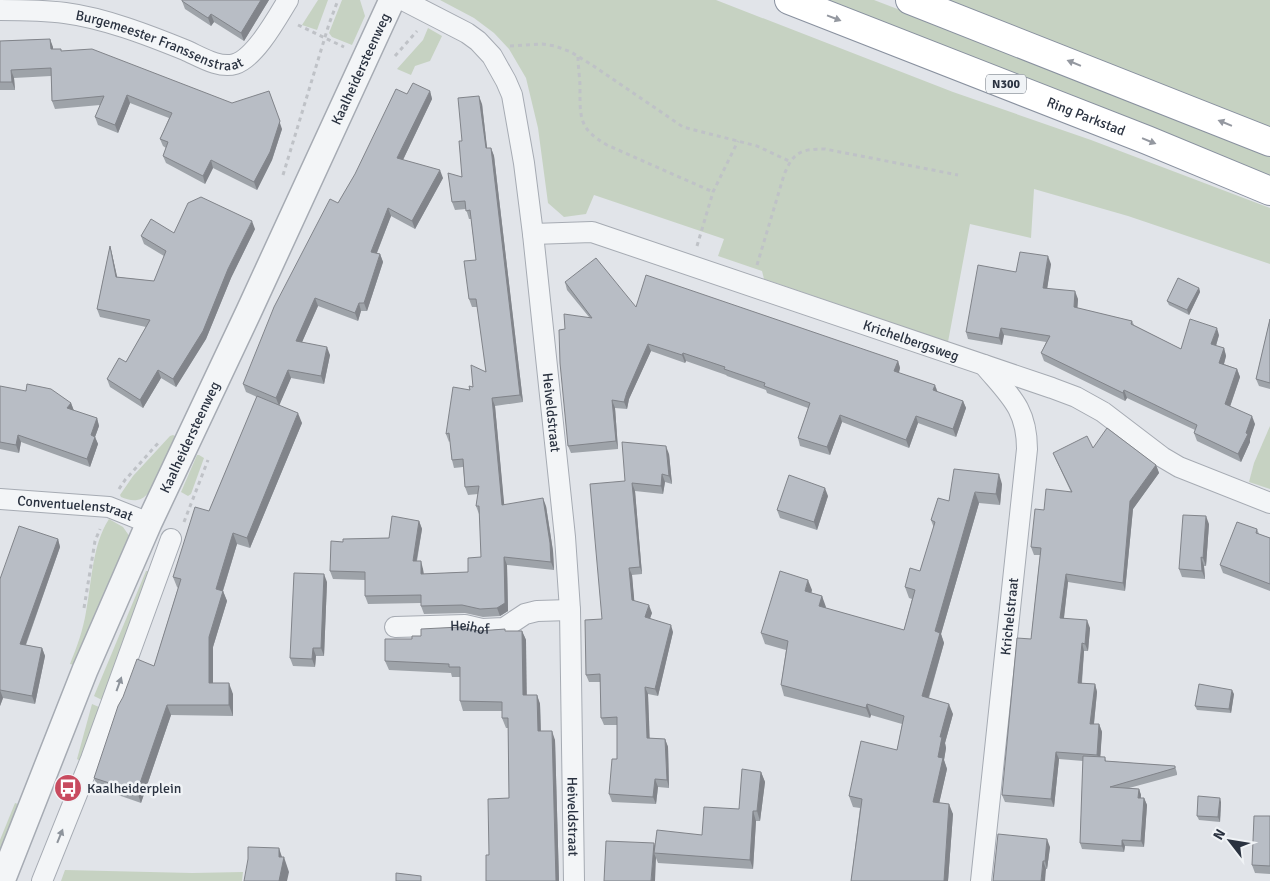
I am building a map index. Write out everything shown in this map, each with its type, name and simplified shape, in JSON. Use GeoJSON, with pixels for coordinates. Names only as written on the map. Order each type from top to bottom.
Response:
{"type":"FeatureCollection","features":[{"type":"Feature","properties":{"kind":"highway","name":"Ring Parkstad"},"geometry":{"type":"LineString","coordinates":[[789,0],[1147,140],[1270,191]]}},
{"type":"Feature","properties":{"kind":"highway"},"geometry":{"type":"LineString","coordinates":[[910,0],[1270,142]]}},
{"type":"Feature","properties":{"kind":"street","name":"Kaalheidersteenweg"},"geometry":{"type":"LineString","coordinates":[[2,881],[85,670],[149,523],[237,338],[392,0]]}},
{"type":"Feature","properties":{"kind":"street","name":"Heiveldstraat"},"geometry":{"type":"LineString","coordinates":[[403,0],[478,41],[492,56],[512,96],[524,163],[533,234],[565,537],[570,610],[574,881]]}},
{"type":"Feature","properties":{"kind":"street","name":"Burgemeester Franssenstraat"},"geometry":{"type":"LineString","coordinates":[[0,10],[38,10],[67,13],[125,28],[166,42],[215,63],[225,65],[238,63],[251,53],[283,7]]}},
{"type":"Feature","properties":{"kind":"street","name":"Krichelbergsweg"},"geometry":{"type":"LineString","coordinates":[[533,234],[592,232],[1076,397],[1103,412],[1162,457],[1179,467],[1270,502]]}},
{"type":"Feature","properties":{"kind":"street","name":"Krichelstraat"},"geometry":{"type":"LineString","coordinates":[[981,881],[1027,449],[1027,433],[1023,417],[1012,399],[984,365]]}},
{"type":"Feature","properties":{"kind":"street","name":"Conventuelenstraat"},"geometry":{"type":"LineString","coordinates":[[0,499],[109,507],[149,523]]}},
{"type":"Feature","properties":{"kind":"street"},"geometry":{"type":"LineString","coordinates":[[42,881],[92,759],[171,539]]}},
{"type":"Feature","properties":{"kind":"street","name":"Heihof"},"geometry":{"type":"LineString","coordinates":[[395,627],[466,625],[482,629],[504,628],[513,624],[524,614],[537,611],[570,610]]}},
{"type":"Feature","properties":{"kind":"path"},"geometry":{"type":"LineString","coordinates":[[283,7],[324,38],[338,0]]}},
{"type":"Feature","properties":{"kind":"path"},"geometry":{"type":"LineString","coordinates":[[390,60],[412,38],[424,11]]}},
{"type":"Feature","properties":{"kind":"path"},"geometry":{"type":"LineString","coordinates":[[492,56],[507,46],[542,44],[555,46],[578,57],[683,127],[738,140],[769,150],[790,161]]}},
{"type":"Feature","properties":{"kind":"path"},"geometry":{"type":"LineString","coordinates":[[578,57],[581,117],[588,131],[606,145],[713,192]]}},
{"type":"Feature","properties":{"kind":"path"},"geometry":{"type":"LineString","coordinates":[[691,266],[713,192],[738,140]]}},
{"type":"Feature","properties":{"kind":"path"},"geometry":{"type":"LineString","coordinates":[[750,286],[790,161],[802,152],[825,148],[958,175]]}},
{"type":"Feature","properties":{"kind":"green space"},"geometry":{"type":"Polygon","coordinates":[[[318,0],[328,0],[317,30],[302,25],[318,0]]]}},
{"type":"Feature","properties":{"kind":"green space"},"geometry":{"type":"Polygon","coordinates":[[[342,0],[360,0],[365,16],[352,45],[332,37],[329,33],[342,0]]]}},
{"type":"Feature","properties":{"kind":"green space"},"geometry":{"type":"Polygon","coordinates":[[[440,0],[716,0],[953,92],[1091,140],[1270,208],[1270,264],[1128,216],[1034,189],[1031,238],[970,224],[948,342],[764,279],[762,271],[718,256],[724,239],[594,195],[586,214],[564,217],[548,203],[538,128],[526,78],[509,49],[494,33],[474,18],[440,0]]]}},
{"type":"Feature","properties":{"kind":"green space"},"geometry":{"type":"Polygon","coordinates":[[[822,0],[874,0],[1109,90],[1270,157],[1270,178],[822,0]]]}},
{"type":"Feature","properties":{"kind":"green space"},"geometry":{"type":"Polygon","coordinates":[[[945,0],[1270,0],[1270,129],[1197,98],[945,0]]]}},
{"type":"Feature","properties":{"kind":"green space"},"geometry":{"type":"Polygon","coordinates":[[[428,28],[442,36],[430,61],[415,66],[411,75],[397,69],[423,40],[428,28]]]}},
{"type":"Feature","properties":{"kind":"green space"},"geometry":{"type":"Polygon","coordinates":[[[1270,426],[1270,489],[1249,482],[1254,463],[1270,426]]]}},
{"type":"Feature","properties":{"kind":"green space"},"geometry":{"type":"Polygon","coordinates":[[[173,435],[177,437],[161,474],[150,492],[137,500],[121,497],[120,495],[133,476],[173,435]]]}},
{"type":"Feature","properties":{"kind":"green space"},"geometry":{"type":"Polygon","coordinates":[[[197,455],[204,458],[191,494],[188,496],[181,492],[197,455]]]}},
{"type":"Feature","properties":{"kind":"green space"},"geometry":{"type":"Polygon","coordinates":[[[109,519],[123,527],[130,537],[74,665],[70,664],[83,625],[99,540],[109,519]]]}},
{"type":"Feature","properties":{"kind":"green space"},"geometry":{"type":"Polygon","coordinates":[[[146,571],[149,571],[102,700],[94,696],[146,571]]]}},
{"type":"Feature","properties":{"kind":"green space"},"geometry":{"type":"Polygon","coordinates":[[[92,704],[99,707],[80,761],[77,759],[92,704]]]}},
{"type":"Feature","properties":{"kind":"green space"},"geometry":{"type":"Polygon","coordinates":[[[15,803],[21,805],[0,860],[0,840],[15,803]]]}},
{"type":"Feature","properties":{"kind":"green space"},"geometry":{"type":"Polygon","coordinates":[[[65,870],[192,873],[243,872],[242,881],[61,881],[65,870]]]}},
{"type":"Feature","properties":{"kind":"building"},"geometry":{"type":"Polygon","coordinates":[[[182,0],[261,0],[241,33],[211,14],[208,18],[182,0]]]}},
{"type":"Feature","properties":{"kind":"building"},"geometry":{"type":"Polygon","coordinates":[[[50,39],[51,49],[61,49],[61,51],[92,49],[232,103],[269,91],[280,121],[270,152],[254,182],[211,160],[203,176],[163,156],[168,142],[160,139],[172,113],[127,95],[115,125],[95,117],[104,96],[52,101],[51,68],[11,70],[12,82],[0,82],[0,41],[50,39]]]}},
{"type":"Feature","properties":{"kind":"building"},"geometry":{"type":"Polygon","coordinates":[[[413,83],[430,91],[397,158],[440,170],[412,221],[388,208],[371,252],[380,254],[364,303],[359,303],[355,313],[315,298],[296,341],[327,347],[321,376],[288,370],[276,398],[243,384],[274,307],[330,199],[338,203],[355,174],[396,89],[407,94],[413,83]]]}},
{"type":"Feature","properties":{"kind":"building"},"geometry":{"type":"Polygon","coordinates":[[[479,96],[486,148],[491,148],[520,395],[492,398],[502,505],[543,498],[551,562],[504,557],[505,603],[497,608],[480,609],[462,605],[421,606],[421,595],[365,596],[365,572],[330,571],[331,541],[343,542],[343,539],[389,538],[392,516],[419,521],[413,561],[421,561],[421,574],[468,572],[468,558],[481,557],[479,506],[476,506],[479,486],[465,487],[463,459],[452,460],[449,433],[446,434],[453,387],[470,390],[469,386],[473,387],[471,365],[486,372],[476,299],[469,299],[464,261],[476,260],[470,210],[466,211],[465,201],[452,202],[448,173],[462,177],[459,141],[462,141],[458,98],[479,96]]]}},
{"type":"Feature","properties":{"kind":"building"},"geometry":{"type":"Polygon","coordinates":[[[201,197],[252,221],[228,269],[203,331],[173,379],[158,370],[140,400],[107,379],[119,358],[126,362],[150,320],[97,309],[110,246],[116,277],[154,281],[166,251],[141,236],[151,219],[174,233],[188,203],[201,197]]]}},
{"type":"Feature","properties":{"kind":"building"},"geometry":{"type":"Polygon","coordinates":[[[1020,252],[1048,256],[1043,288],[1075,291],[1074,307],[1132,321],[1131,324],[1181,349],[1190,319],[1217,328],[1211,344],[1224,348],[1219,363],[1237,369],[1225,404],[1252,416],[1246,433],[1248,434],[1238,454],[1194,433],[1197,425],[1124,390],[1123,393],[1041,353],[1050,336],[1001,328],[999,338],[966,332],[978,265],[1016,272],[1020,252]]]}},
{"type":"Feature","properties":{"kind":"building"},"geometry":{"type":"Polygon","coordinates":[[[596,258],[636,307],[646,275],[898,361],[894,371],[935,385],[933,390],[963,401],[953,429],[916,416],[906,440],[840,415],[827,447],[798,438],[810,403],[764,386],[765,383],[724,369],[725,367],[648,344],[624,402],[612,400],[616,441],[568,446],[560,363],[559,330],[565,329],[564,314],[592,318],[565,282],[596,258]]]}},
{"type":"Feature","properties":{"kind":"building"},"geometry":{"type":"Polygon","coordinates":[[[1178,278],[1199,288],[1187,310],[1167,301],[1178,278]]]}},
{"type":"Feature","properties":{"kind":"building"},"geometry":{"type":"Polygon","coordinates":[[[1270,319],[1270,383],[1256,379],[1270,319]]]}},
{"type":"Feature","properties":{"kind":"building"},"geometry":{"type":"Polygon","coordinates":[[[27,384],[51,389],[71,403],[67,408],[97,418],[91,435],[95,437],[87,459],[18,435],[16,445],[0,442],[0,386],[26,391],[27,384]]]}},
{"type":"Feature","properties":{"kind":"building"},"geometry":{"type":"Polygon","coordinates":[[[257,396],[298,413],[247,538],[233,533],[216,589],[223,591],[209,637],[209,683],[229,683],[229,705],[167,705],[137,792],[94,778],[118,706],[137,659],[154,666],[181,579],[173,577],[195,507],[209,511],[257,396]]]}},
{"type":"Feature","properties":{"kind":"building"},"geometry":{"type":"Polygon","coordinates":[[[1107,428],[1156,465],[1130,501],[1123,583],[1066,574],[1060,618],[1087,620],[1085,644],[1082,643],[1078,683],[1095,684],[1090,724],[1099,724],[1097,755],[1056,752],[1051,799],[1002,795],[1017,638],[1031,639],[1041,548],[1031,547],[1035,509],[1044,510],[1046,489],[1072,492],[1053,453],[1087,436],[1093,448],[1107,428]]]}},
{"type":"Feature","properties":{"kind":"building"},"geometry":{"type":"Polygon","coordinates":[[[622,442],[666,446],[669,476],[662,474],[661,486],[632,483],[640,567],[629,568],[632,600],[649,605],[645,617],[671,625],[655,689],[645,687],[647,738],[665,739],[667,780],[655,779],[653,797],[609,794],[612,759],[617,759],[617,717],[601,718],[600,674],[586,675],[585,620],[602,619],[590,484],[625,481],[622,442]]]}},
{"type":"Feature","properties":{"kind":"building"},"geometry":{"type":"Polygon","coordinates":[[[954,469],[999,474],[996,494],[975,492],[935,631],[940,633],[922,696],[949,704],[940,737],[942,737],[938,757],[943,758],[933,802],[949,804],[944,881],[851,881],[862,799],[849,796],[861,741],[897,750],[904,716],[867,704],[866,708],[781,685],[788,641],[761,633],[780,571],[808,580],[805,591],[822,596],[819,606],[904,630],[915,590],[905,587],[910,568],[920,571],[935,522],[931,520],[938,498],[949,501],[954,469]]]}},
{"type":"Feature","properties":{"kind":"building"},"geometry":{"type":"Polygon","coordinates":[[[789,475],[825,488],[814,522],[777,510],[789,475]]]}},
{"type":"Feature","properties":{"kind":"building"},"geometry":{"type":"Polygon","coordinates":[[[1183,515],[1206,516],[1203,558],[1201,557],[1202,571],[1179,569],[1183,515]]]}},
{"type":"Feature","properties":{"kind":"building"},"geometry":{"type":"Polygon","coordinates":[[[1237,522],[1257,529],[1256,533],[1270,538],[1270,584],[1220,565],[1237,522]]]}},
{"type":"Feature","properties":{"kind":"building"},"geometry":{"type":"Polygon","coordinates":[[[19,526],[58,539],[20,644],[42,648],[32,696],[0,690],[0,579],[19,526]]]}},
{"type":"Feature","properties":{"kind":"building"},"geometry":{"type":"Polygon","coordinates":[[[294,573],[324,574],[321,648],[313,648],[312,659],[290,658],[294,573]]]}},
{"type":"Feature","properties":{"kind":"building"},"geometry":{"type":"Polygon","coordinates":[[[460,627],[479,631],[505,629],[505,631],[522,631],[523,695],[537,695],[538,731],[552,731],[556,881],[486,881],[486,855],[489,855],[488,799],[509,798],[508,718],[502,718],[502,702],[460,701],[460,667],[449,667],[449,664],[385,661],[385,639],[412,639],[412,636],[421,636],[421,629],[460,627]]]}},
{"type":"Feature","properties":{"kind":"building"},"geometry":{"type":"Polygon","coordinates":[[[1199,684],[1232,690],[1229,709],[1195,706],[1199,684]]]}},
{"type":"Feature","properties":{"kind":"building"},"geometry":{"type":"Polygon","coordinates":[[[1083,756],[1105,757],[1105,761],[1175,766],[1175,768],[1110,787],[1139,789],[1138,798],[1144,798],[1141,841],[1122,840],[1122,846],[1080,843],[1083,756]]]}},
{"type":"Feature","properties":{"kind":"building"},"geometry":{"type":"Polygon","coordinates":[[[742,769],[761,772],[757,811],[753,811],[750,860],[654,853],[657,830],[702,835],[704,807],[739,809],[742,769]]]}},
{"type":"Feature","properties":{"kind":"building"},"geometry":{"type":"Polygon","coordinates":[[[1198,796],[1220,798],[1218,817],[1197,816],[1198,796]]]}},
{"type":"Feature","properties":{"kind":"building"},"geometry":{"type":"Polygon","coordinates":[[[1254,816],[1270,816],[1270,866],[1252,865],[1254,816]]]}},
{"type":"Feature","properties":{"kind":"building"},"geometry":{"type":"Polygon","coordinates":[[[998,834],[1047,839],[1041,881],[993,881],[998,834]]]}},
{"type":"Feature","properties":{"kind":"building"},"geometry":{"type":"Polygon","coordinates":[[[606,841],[654,843],[651,881],[604,881],[606,841]]]}},
{"type":"Feature","properties":{"kind":"building"},"geometry":{"type":"Polygon","coordinates":[[[248,847],[279,848],[279,857],[284,857],[279,881],[244,881],[248,847]]]}},
{"type":"Feature","properties":{"kind":"building"},"geometry":{"type":"Polygon","coordinates":[[[396,873],[421,876],[421,881],[396,881],[396,873]]]}},
{"type":"Feature","properties":{"kind":"place","name":"Kaalheiderplein"},"geometry":{"type":"Point","coordinates":[68,788]}}]}
